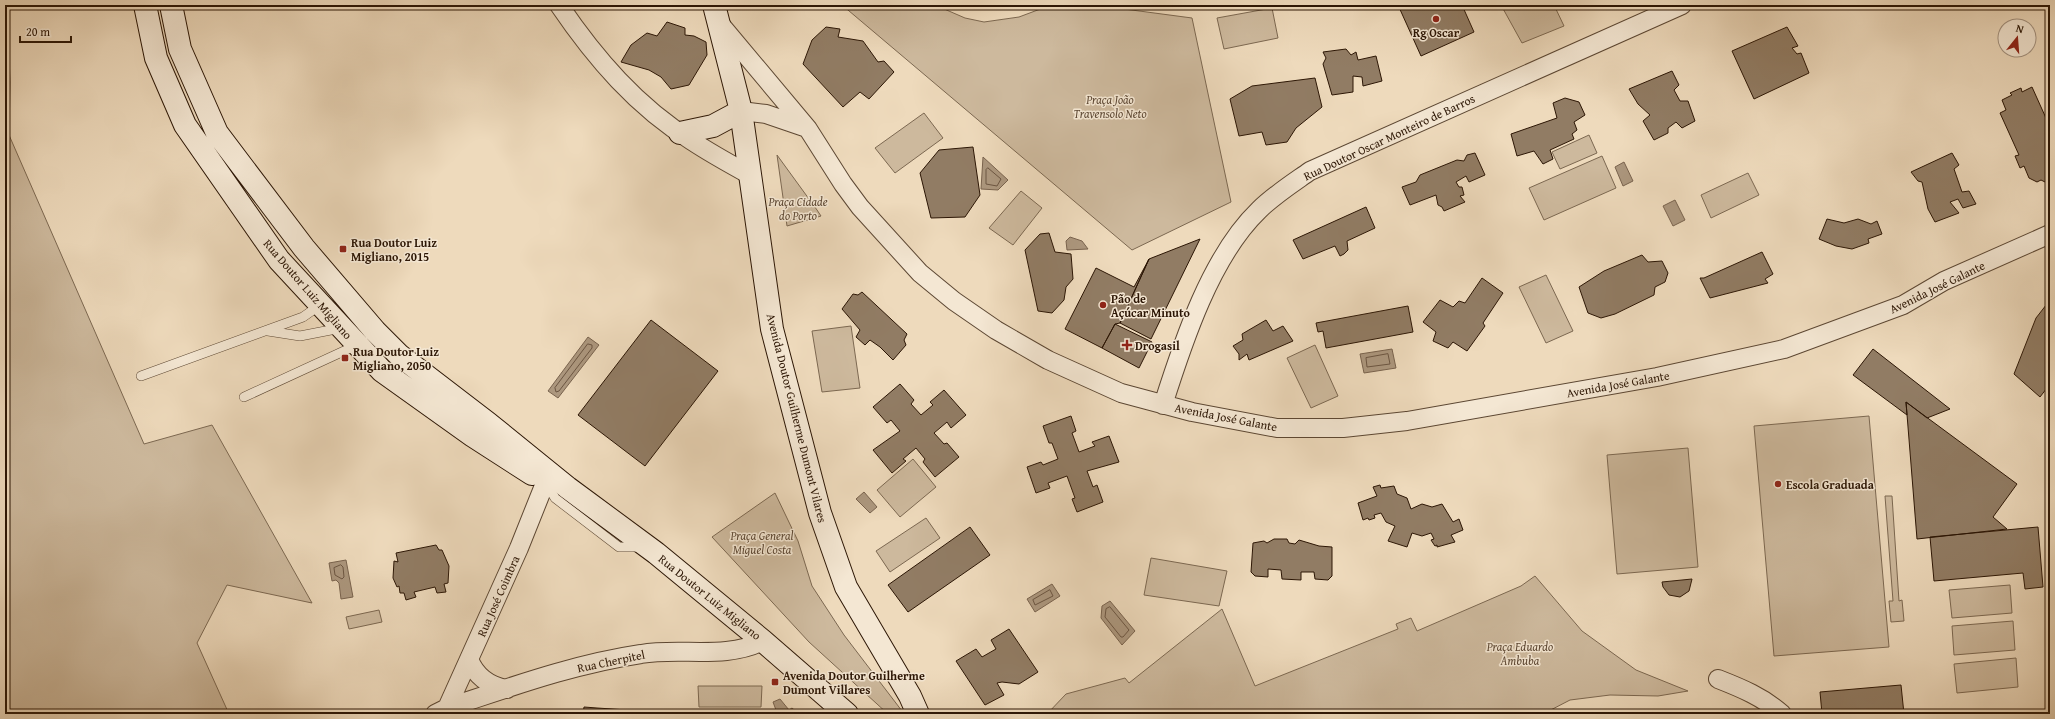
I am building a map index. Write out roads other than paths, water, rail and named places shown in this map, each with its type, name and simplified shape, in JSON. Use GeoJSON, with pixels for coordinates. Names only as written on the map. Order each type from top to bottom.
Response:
{"type":"FeatureCollection","features":[{"type":"Feature","properties":{"kind":"main road","name":"Rua Doutor Luiz Migliano"},"geometry":{"type":"LineString","coordinates":[[145,5],[156,58],[185,125],[279,260],[320,306],[382,371],[474,436],[554,480]]}},
{"type":"Feature","properties":{"kind":"main road","name":"Rua Doutor Luiz Migliano"},"geometry":{"type":"LineString","coordinates":[[171,5],[180,48],[217,132],[304,248],[375,331],[399,355],[554,480],[648,547],[763,641],[847,714]]}},
{"type":"Feature","properties":{"kind":"main road","name":"Avenida Doutor Guilherme Dumont Vilares"},"geometry":{"type":"LineString","coordinates":[[717,15],[741,111],[772,329],[820,513],[846,587],[914,705],[924,714]]}},
{"type":"Feature","properties":{"kind":"main road"},"geometry":{"type":"LineString","coordinates":[[680,133],[713,126],[741,111]]}},
{"type":"Feature","properties":{"kind":"street"},"geometry":{"type":"LineString","coordinates":[[559,5],[603,65],[642,104],[691,141],[750,174]]}},
{"type":"Feature","properties":{"kind":"street","name":"Rua Doutor Oscar Monteiro de Barros"},"geometry":{"type":"LineString","coordinates":[[1163,405],[1193,317],[1228,250],[1236,236],[1259,210],[1283,190],[1310,171],[1682,5]]}},
{"type":"Feature","properties":{"kind":"street"},"geometry":{"type":"LineString","coordinates":[[717,15],[808,129],[843,184],[860,207],[920,273],[954,301],[996,330],[1048,360],[1121,393],[1163,405]]}},
{"type":"Feature","properties":{"kind":"street"},"geometry":{"type":"LineString","coordinates":[[741,111],[766,114],[808,129]]}},
{"type":"Feature","properties":{"kind":"street","name":"Avenida José Galante"},"geometry":{"type":"LineString","coordinates":[[1163,405],[1277,428],[1343,428],[1407,421],[1657,377],[1784,349],[1832,332],[1903,305],[1944,281],[2050,234]]}},
{"type":"Feature","properties":{"kind":"street","name":"Rua José Coimbra"},"geometry":{"type":"LineString","coordinates":[[441,711],[469,659],[519,548],[554,480]]}},
{"type":"Feature","properties":{"kind":"street","name":"Rua Cherpitel"},"geometry":{"type":"LineString","coordinates":[[441,711],[550,674],[642,654],[732,651],[749,648],[763,641]]}},
{"type":"Feature","properties":{"kind":"street"},"geometry":{"type":"LineString","coordinates":[[469,659],[480,677],[497,687],[507,689]]}},
{"type":"Feature","properties":{"kind":"street"},"geometry":{"type":"LineString","coordinates":[[1718,679],[1750,692],[1772,705],[1782,714]]}},
{"type":"Feature","properties":{"kind":"lane"},"geometry":{"type":"LineString","coordinates":[[140,376],[303,317],[320,306]]}},
{"type":"Feature","properties":{"kind":"lane"},"geometry":{"type":"LineString","coordinates":[[266,331],[300,336],[341,328]]}},
{"type":"Feature","properties":{"kind":"lane"},"geometry":{"type":"LineString","coordinates":[[244,397],[357,345]]}},
{"type":"Feature","properties":{"kind":"water"},"geometry":{"type":"Polygon","coordinates":[[[983,157],[1008,180],[998,190],[981,189],[983,157]]]}},
{"type":"Feature","properties":{"kind":"water"},"geometry":{"type":"Polygon","coordinates":[[[1624,162],[1633,181],[1623,186],[1615,167],[1624,162]]]}},
{"type":"Feature","properties":{"kind":"water"},"geometry":{"type":"Polygon","coordinates":[[[1675,200],[1685,220],[1673,226],[1663,206],[1675,200]]]}},
{"type":"Feature","properties":{"kind":"water"},"geometry":{"type":"Polygon","coordinates":[[[1070,237],[1082,241],[1088,249],[1067,250],[1066,241],[1070,237]]]}},
{"type":"Feature","properties":{"kind":"water"},"geometry":{"type":"Polygon","coordinates":[[[588,337],[599,345],[558,398],[548,391],[588,337]]]}},
{"type":"Feature","properties":{"kind":"water"},"geometry":{"type":"Polygon","coordinates":[[[1392,349],[1396,368],[1364,373],[1360,354],[1392,349]]]}},
{"type":"Feature","properties":{"kind":"water"},"geometry":{"type":"Polygon","coordinates":[[[864,492],[877,507],[870,513],[856,499],[864,492]]]}},
{"type":"Feature","properties":{"kind":"water"},"geometry":{"type":"Polygon","coordinates":[[[346,560],[353,597],[341,599],[339,583],[336,580],[332,581],[329,563],[346,560]]]}},
{"type":"Feature","properties":{"kind":"water"},"geometry":{"type":"Polygon","coordinates":[[[1052,584],[1060,596],[1035,612],[1027,599],[1052,584]]]}},
{"type":"Feature","properties":{"kind":"water"},"geometry":{"type":"Polygon","coordinates":[[[1110,601],[1135,631],[1122,645],[1101,618],[1102,606],[1110,601]]]}},
{"type":"Feature","properties":{"kind":"water"},"geometry":{"type":"Polygon","coordinates":[[[780,699],[789,710],[792,708],[799,714],[779,714],[773,702],[780,699]]]}},
{"type":"Feature","properties":{"kind":"place","name":"Rg Oscar"},"geometry":{"type":"Point","coordinates":[1436,19]}},
{"type":"Feature","properties":{"kind":"place","name":"Rua Doutor Luiz Migliano, 2015"},"geometry":{"type":"Point","coordinates":[343,249]}},
{"type":"Feature","properties":{"kind":"place","name":"Pão de Açúcar Minuto"},"geometry":{"type":"Point","coordinates":[1103,305]}},
{"type":"Feature","properties":{"kind":"place","name":"Drogasil"},"geometry":{"type":"Point","coordinates":[1127,345]}},
{"type":"Feature","properties":{"kind":"place","name":"Rua Doutor Luiz Migliano, 2050"},"geometry":{"type":"Point","coordinates":[345,358]}},
{"type":"Feature","properties":{"kind":"place","name":"Escola Graduada"},"geometry":{"type":"Point","coordinates":[1778,484]}},
{"type":"Feature","properties":{"kind":"place","name":"Avenida Doutor Guilherme Dumont Villares"},"geometry":{"type":"Point","coordinates":[775,682]}},
{"type":"Feature","properties":{"kind":"park label","name":"Praça João Travensolo Neto"},"geometry":{"type":"Point","coordinates":[1110,106]}},
{"type":"Feature","properties":{"kind":"park label","name":"Praça Cidade do Porto"},"geometry":{"type":"Point","coordinates":[798,208]}},
{"type":"Feature","properties":{"kind":"park label","name":"Praça General Miguel Costa"},"geometry":{"type":"Point","coordinates":[762,542]}},
{"type":"Feature","properties":{"kind":"park label","name":"Praça Eduardo Ambuba"},"geometry":{"type":"Point","coordinates":[1520,653]}}]}
